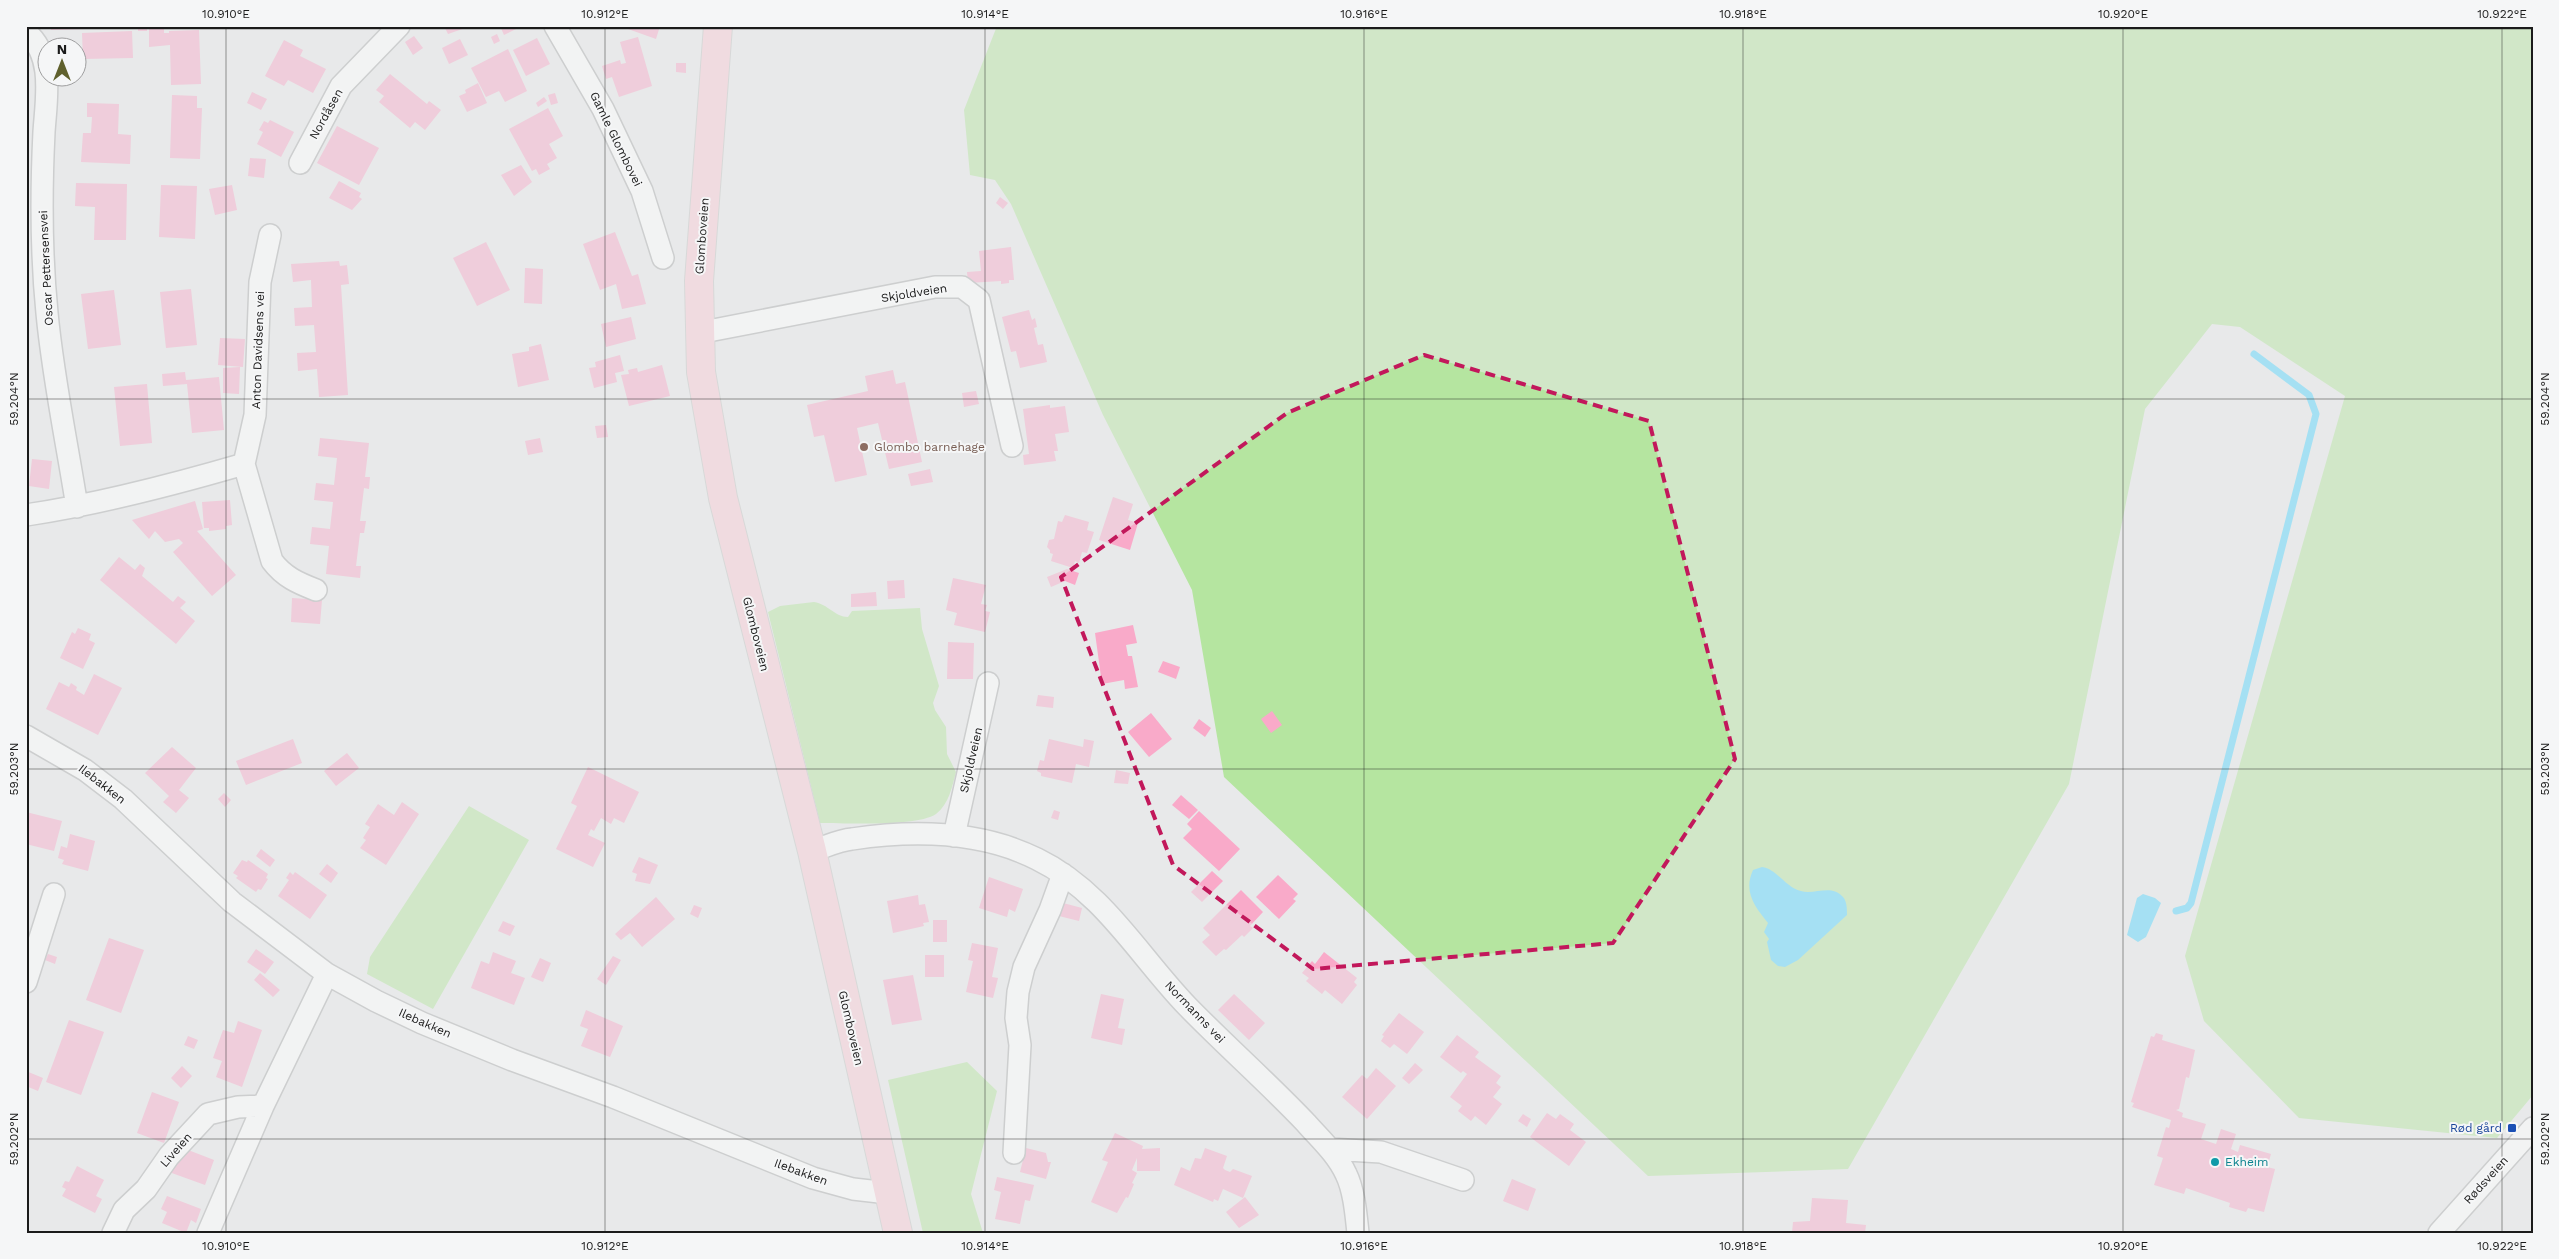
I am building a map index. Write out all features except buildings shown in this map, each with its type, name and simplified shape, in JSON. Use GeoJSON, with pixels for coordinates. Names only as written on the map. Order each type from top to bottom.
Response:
{"type":"FeatureCollection","features":[{"type":"Feature","properties":{"kind":"main road","name":"Glomboveien"},"geometry":{"type":"LineString","coordinates":[[718,26],[699,271],[698,333],[701,372],[723,498],[812,851],[898,1233]]}},
{"type":"Feature","properties":{"kind":"street","name":"Nordåsen"},"geometry":{"type":"LineString","coordinates":[[300,163],[340,86],[398,26]]}},
{"type":"Feature","properties":{"kind":"street","name":"Gamle Glombovei"},"geometry":{"type":"LineString","coordinates":[[555,26],[603,109],[642,191],[663,258]]}},
{"type":"Feature","properties":{"kind":"street","name":"Oscar Pettersensvei"},"geometry":{"type":"LineString","coordinates":[[26,32],[36,44],[44,65],[48,91],[41,225],[47,314],[78,508]]}},
{"type":"Feature","properties":{"kind":"street","name":"Anton Davidsens vei"},"geometry":{"type":"LineString","coordinates":[[270,234],[260,282],[255,415],[244,464],[272,561],[280,572],[293,581],[316,590]]}},
{"type":"Feature","properties":{"kind":"street","name":"Skjoldveien"},"geometry":{"type":"LineString","coordinates":[[698,333],[935,287],[962,287],[979,300],[1012,446]]}},
{"type":"Feature","properties":{"kind":"street"},"geometry":{"type":"LineString","coordinates":[[26,516],[78,508],[190,481],[244,464]]}},
{"type":"Feature","properties":{"kind":"street","name":"Skjoldveien"},"geometry":{"type":"LineString","coordinates":[[954,836],[988,684]]}},
{"type":"Feature","properties":{"kind":"street","name":"Ilebakken"},"geometry":{"type":"LineString","coordinates":[[26,736],[93,776],[123,799],[232,902],[327,974],[422,1023],[512,1060],[613,1096],[813,1178],[853,1189],[888,1193]]}},
{"type":"Feature","properties":{"kind":"street","name":"Normanns vei"},"geometry":{"type":"LineString","coordinates":[[812,851],[850,839],[900,835],[954,836],[981,840],[1011,848],[1038,859],[1084,888],[1105,909],[1186,1006],[1292,1108],[1330,1149],[1346,1174],[1358,1233]]}},
{"type":"Feature","properties":{"kind":"street"},"geometry":{"type":"LineString","coordinates":[[1014,1153],[1020,1045],[1016,1018],[1018,992],[1024,968],[1050,910],[1063,874]]}},
{"type":"Feature","properties":{"kind":"street"},"geometry":{"type":"LineString","coordinates":[[26,982],[54,894]]}},
{"type":"Feature","properties":{"kind":"street"},"geometry":{"type":"LineString","coordinates":[[208,1233],[263,1106],[327,974]]}},
{"type":"Feature","properties":{"kind":"street","name":"Liveien"},"geometry":{"type":"LineString","coordinates":[[113,1233],[116,1223],[124,1210],[146,1189],[170,1156],[208,1114],[238,1107],[263,1106]]}},
{"type":"Feature","properties":{"kind":"street","name":"Rødsveien"},"geometry":{"type":"LineString","coordinates":[[2439,1233],[2533,1128]]}},
{"type":"Feature","properties":{"kind":"street"},"geometry":{"type":"LineString","coordinates":[[1330,1149],[1381,1152],[1463,1180]]}},
{"type":"Feature","properties":{"kind":"highlighted area"},"geometry":{"type":"Polygon","coordinates":[[[1424,355],[1649,421],[1735,759],[1613,943],[1313,969],[1173,865],[1061,577],[1287,413],[1424,355]]]}},
{"type":"Feature","properties":{"kind":"green space"},"geometry":{"type":"Polygon","coordinates":[[[997,26],[2533,26],[2533,1095],[2497,1138],[2299,1118],[2204,1021],[2185,956],[2345,396],[2240,327],[2212,324],[2145,409],[2069,784],[1848,1169],[1648,1176],[1224,777],[1192,590],[1103,415],[1011,204],[995,180],[970,175],[964,110],[997,26]]]}},
{"type":"Feature","properties":{"kind":"green space"},"geometry":{"type":"Polygon","coordinates":[[[814,602],[839,615],[848,617],[852,611],[920,608],[922,629],[939,686],[933,703],[935,710],[946,727],[947,754],[956,772],[947,800],[936,814],[927,818],[898,823],[820,823],[768,612],[780,606],[814,602]]]}},
{"type":"Feature","properties":{"kind":"green space"},"geometry":{"type":"Polygon","coordinates":[[[469,806],[529,840],[433,1009],[367,974],[370,957],[469,806]]]}},
{"type":"Feature","properties":{"kind":"green space"},"geometry":{"type":"Polygon","coordinates":[[[967,1062],[997,1091],[971,1194],[983,1233],[923,1233],[888,1080],[967,1062]]]}},
{"type":"Feature","properties":{"kind":"water"},"geometry":{"type":"Polygon","coordinates":[[[1762,867],[1772,871],[1795,889],[1806,892],[1833,891],[1845,900],[1847,915],[1798,960],[1785,967],[1778,966],[1771,960],[1767,942],[1769,939],[1764,932],[1768,923],[1755,905],[1750,892],[1749,885],[1753,870],[1762,867]]]}},
{"type":"Feature","properties":{"kind":"water"},"geometry":{"type":"Polygon","coordinates":[[[2143,894],[2155,898],[2161,903],[2146,937],[2138,942],[2127,935],[2137,898],[2143,894]]]}},
{"type":"Feature","properties":{"kind":"waterway"},"geometry":{"type":"LineString","coordinates":[[2176,911],[2187,908],[2191,903],[2316,414],[2309,395],[2254,354]]}},
{"type":"Feature","properties":{"kind":"place","name":"Glombo barnehage"},"geometry":{"type":"Point","coordinates":[864,447]}},
{"type":"Feature","properties":{"kind":"place","name":"Rød gård"},"geometry":{"type":"Point","coordinates":[2512,1128]}},
{"type":"Feature","properties":{"kind":"place","name":"Ekheim"},"geometry":{"type":"Point","coordinates":[2215,1162]}}]}
